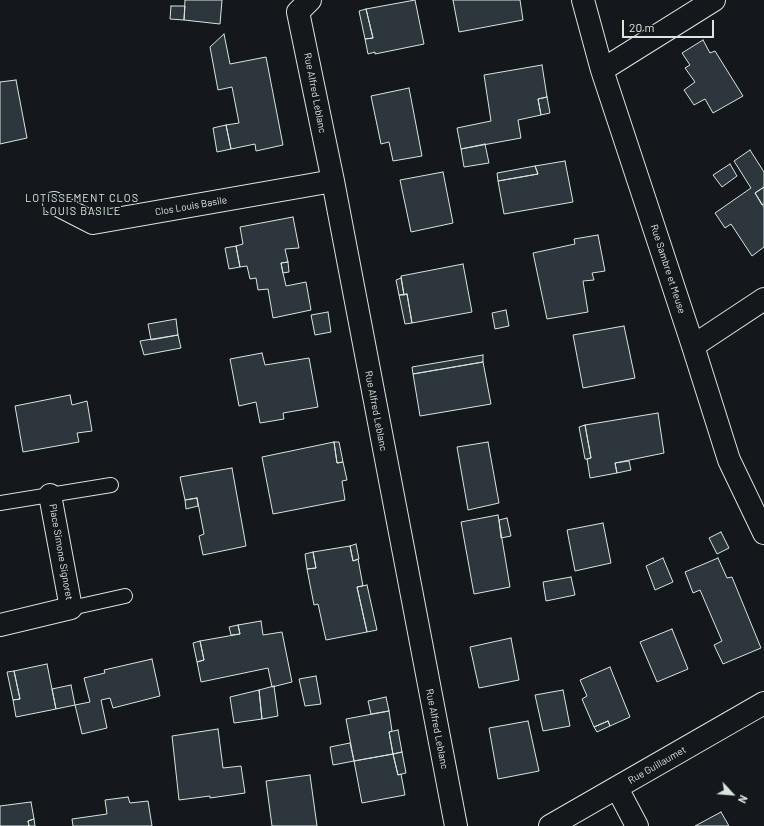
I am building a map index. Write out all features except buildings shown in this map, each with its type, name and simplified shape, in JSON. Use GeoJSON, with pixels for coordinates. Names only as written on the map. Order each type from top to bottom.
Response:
{"type":"FeatureCollection","features":[{"type":"Feature","properties":{"kind":"street","name":"Rue Alfred Leblanc"},"geometry":{"type":"LineString","coordinates":[[310,0],[298,12],[333,181],[456,826]]}},
{"type":"Feature","properties":{"kind":"street","name":"Rue Sambre et Meuse"},"geometry":{"type":"LineString","coordinates":[[583,0],[602,70],[729,460],[764,533]]}},
{"type":"Feature","properties":{"kind":"street"},"geometry":{"type":"LineString","coordinates":[[602,70],[714,0]]}},
{"type":"Feature","properties":{"kind":"street","name":"Clos Louis Basile"},"geometry":{"type":"LineString","coordinates":[[54,202],[93,223],[333,181]]}},
{"type":"Feature","properties":{"kind":"street"},"geometry":{"type":"LineString","coordinates":[[693,346],[764,299]]}},
{"type":"Feature","properties":{"kind":"street","name":"Place Simone Signoret"},"geometry":{"type":"LineString","coordinates":[[0,625],[71,608],[50,495]]}},
{"type":"Feature","properties":{"kind":"street","name":"Rue Guillaumet"},"geometry":{"type":"LineString","coordinates":[[550,826],[764,703]]}},
{"type":"Feature","properties":{"kind":"street"},"geometry":{"type":"LineString","coordinates":[[617,788],[637,826]]}},
{"type":"Feature","properties":{"kind":"lane"},"geometry":{"type":"LineString","coordinates":[[0,503],[111,485]]}},
{"type":"Feature","properties":{"kind":"lane"},"geometry":{"type":"LineString","coordinates":[[71,608],[125,596]]}},
{"type":"Feature","properties":{"kind":"district","name":"LOTISSEMENT CLOS LOUIS BASILE"},"geometry":{"type":"Point","coordinates":[82,204]}}]}
